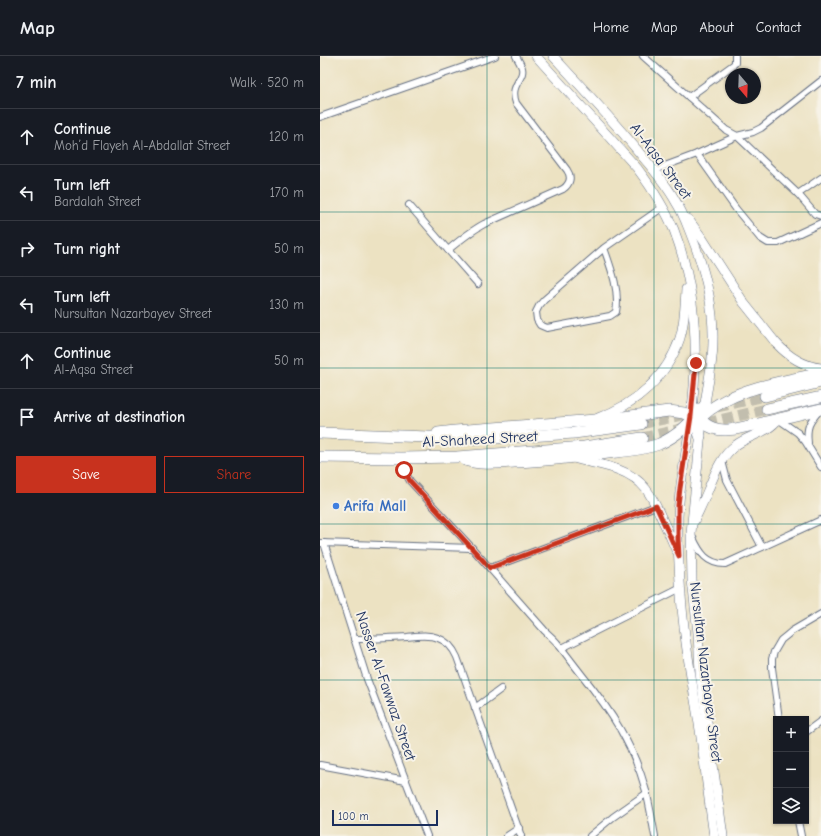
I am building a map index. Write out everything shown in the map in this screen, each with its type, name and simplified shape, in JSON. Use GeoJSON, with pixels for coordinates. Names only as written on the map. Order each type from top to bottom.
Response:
{"type":"FeatureCollection","features":[{"type":"Feature","properties":{"kind":"highway"},"geometry":{"type":"LineString","coordinates":[[457,457],[475,462],[488,463],[537,461],[574,458],[648,447],[668,440],[696,418],[727,399],[759,387],[821,373]]}},
{"type":"Feature","properties":{"kind":"highway"},"geometry":{"type":"LineString","coordinates":[[765,396],[821,382]]}},
{"type":"Feature","properties":{"kind":"highway"},"geometry":{"type":"LineString","coordinates":[[767,409],[821,397]]}},
{"type":"Feature","properties":{"kind":"highway"},"geometry":{"type":"LineString","coordinates":[[416,437],[455,431],[626,418],[669,411],[684,413],[713,428],[728,430],[778,420],[821,409]]}},
{"type":"Feature","properties":{"kind":"highway"},"geometry":{"type":"LineString","coordinates":[[696,418],[700,436]]}},
{"type":"Feature","properties":{"kind":"highway","name":"Al-Shaheed Street"},"geometry":{"type":"LineString","coordinates":[[320,433],[490,439],[574,433],[641,424]]}},
{"type":"Feature","properties":{"kind":"highway","name":"Al-Shaheed Street"},"geometry":{"type":"LineString","coordinates":[[320,457],[457,457],[584,447],[642,438]]}},
{"type":"Feature","properties":{"kind":"main road","name":"Al-Aqsa Street"},"geometry":{"type":"LineString","coordinates":[[536,56],[637,168],[650,185],[674,229],[682,253],[690,290],[695,326],[696,418]]}},
{"type":"Feature","properties":{"kind":"main road","name":"Al-Aqsa Street"},"geometry":{"type":"LineString","coordinates":[[553,56],[625,135],[654,170],[681,210],[695,244],[704,270],[713,323],[713,352],[710,376],[696,418]]}},
{"type":"Feature","properties":{"kind":"main road"},"geometry":{"type":"LineString","coordinates":[[681,210],[702,238],[744,303],[776,343],[795,359],[810,366],[821,368]]}},
{"type":"Feature","properties":{"kind":"main road"},"geometry":{"type":"LineString","coordinates":[[590,421],[626,404],[645,391],[662,372],[680,338],[686,307],[686,272]]}},
{"type":"Feature","properties":{"kind":"main road","name":"Nursultan Nazarbayev Street"},"geometry":{"type":"LineString","coordinates":[[696,418],[678,505],[680,588],[685,636],[703,750],[714,836]]}},
{"type":"Feature","properties":{"kind":"main road"},"geometry":{"type":"LineString","coordinates":[[691,530],[722,461],[729,451],[740,442],[768,429],[778,420]]}},
{"type":"Feature","properties":{"kind":"main road","name":"Nursultan Nazarbayev Street"},"geometry":{"type":"LineString","coordinates":[[700,436],[691,530],[692,580],[698,633],[700,672],[723,836]]}},
{"type":"Feature","properties":{"kind":"main road"},"geometry":{"type":"LineString","coordinates":[[574,458],[618,469],[641,483],[652,497],[679,556]]}},
{"type":"Feature","properties":{"kind":"street"},"geometry":{"type":"LineString","coordinates":[[448,250],[484,224],[563,189],[569,184],[570,177],[567,170],[516,103],[514,88],[522,71],[521,64],[516,56]]}},
{"type":"Feature","properties":{"kind":"street"},"geometry":{"type":"LineString","coordinates":[[643,56],[726,130],[737,136],[798,194],[816,214],[821,216]]}},
{"type":"Feature","properties":{"kind":"street"},"geometry":{"type":"LineString","coordinates":[[689,97],[733,65],[735,63],[735,56]]}},
{"type":"Feature","properties":{"kind":"street"},"geometry":{"type":"LineString","coordinates":[[320,117],[492,57]]}},
{"type":"Feature","properties":{"kind":"street"},"geometry":{"type":"LineString","coordinates":[[654,170],[698,154],[737,136],[753,132],[761,128],[821,81]]}},
{"type":"Feature","properties":{"kind":"street"},"geometry":{"type":"LineString","coordinates":[[698,154],[736,209],[760,238],[768,243],[778,243],[821,223]]}},
{"type":"Feature","properties":{"kind":"street"},"geometry":{"type":"LineString","coordinates":[[798,194],[821,178]]}},
{"type":"Feature","properties":{"kind":"street"},"geometry":{"type":"LineString","coordinates":[[409,205],[478,284]]}},
{"type":"Feature","properties":{"kind":"street"},"geometry":{"type":"LineString","coordinates":[[604,248],[615,286],[618,303],[616,312],[610,316],[577,323],[547,328],[540,326],[536,320],[536,312],[544,300],[604,248],[663,207]]}},
{"type":"Feature","properties":{"kind":"street"},"geometry":{"type":"LineString","coordinates":[[808,445],[808,426],[821,409]]}},
{"type":"Feature","properties":{"kind":"street"},"geometry":{"type":"LineString","coordinates":[[778,420],[798,433],[808,445],[821,467]]}},
{"type":"Feature","properties":{"kind":"street"},"geometry":{"type":"LineString","coordinates":[[401,458],[404,470],[410,481],[562,648],[599,696],[623,732],[638,765],[647,793],[654,836]]}},
{"type":"Feature","properties":{"kind":"street"},"geometry":{"type":"LineString","coordinates":[[722,461],[727,480],[762,547]]}},
{"type":"Feature","properties":{"kind":"street"},"geometry":{"type":"LineString","coordinates":[[490,568],[656,506]]}},
{"type":"Feature","properties":{"kind":"street"},"geometry":{"type":"LineString","coordinates":[[691,530],[702,554],[710,560],[720,564],[726,564],[821,520]]}},
{"type":"Feature","properties":{"kind":"street"},"geometry":{"type":"LineString","coordinates":[[322,543],[472,548]]}},
{"type":"Feature","properties":{"kind":"street","name":"Nasser Al-Fawwaz Street"},"geometry":{"type":"LineString","coordinates":[[322,543],[367,679],[427,836]]}},
{"type":"Feature","properties":{"kind":"street"},"geometry":{"type":"LineString","coordinates":[[562,648],[680,588]]}},
{"type":"Feature","properties":{"kind":"street"},"geometry":{"type":"LineString","coordinates":[[779,716],[772,668],[774,652],[781,640],[792,631],[821,614]]}},
{"type":"Feature","properties":{"kind":"street"},"geometry":{"type":"LineString","coordinates":[[354,640],[426,636],[439,638],[450,645],[454,650],[522,836]]}},
{"type":"Feature","properties":{"kind":"street"},"geometry":{"type":"LineString","coordinates":[[475,708],[501,689]]}},
{"type":"Feature","properties":{"kind":"street"},"geometry":{"type":"LineString","coordinates":[[809,730],[821,722]]}},
{"type":"Feature","properties":{"kind":"street"},"geometry":{"type":"LineString","coordinates":[[320,765],[406,781]]}},
{"type":"Feature","properties":{"kind":"street"},"geometry":{"type":"LineString","coordinates":[[590,836],[613,817],[647,793]]}},
{"type":"Feature","properties":{"kind":"street"},"geometry":{"type":"LineString","coordinates":[[799,824],[801,836]]}},
{"type":"Feature","properties":{"kind":"street"},"geometry":{"type":"LineString","coordinates":[[507,836],[519,828]]}},
{"type":"Feature","properties":{"kind":"tunnel"},"geometry":{"type":"LineString","coordinates":[[717,407],[765,396]]}},
{"type":"Feature","properties":{"kind":"tunnel"},"geometry":{"type":"LineString","coordinates":[[642,438],[767,409]]}},
{"type":"Feature","properties":{"kind":"tunnel"},"geometry":{"type":"LineString","coordinates":[[641,424],[687,414]]}},
{"type":"Feature","properties":{"kind":"place","name":"Arifa Mall"},"geometry":{"type":"Point","coordinates":[336,506]}},
{"type":"Feature","properties":{"kind":"route"},"geometry":{"type":"LineString","coordinates":[[404,470],[410,481],[490,568],[656,506],[679,556],[678,505],[691,416],[696,363]]}}]}
